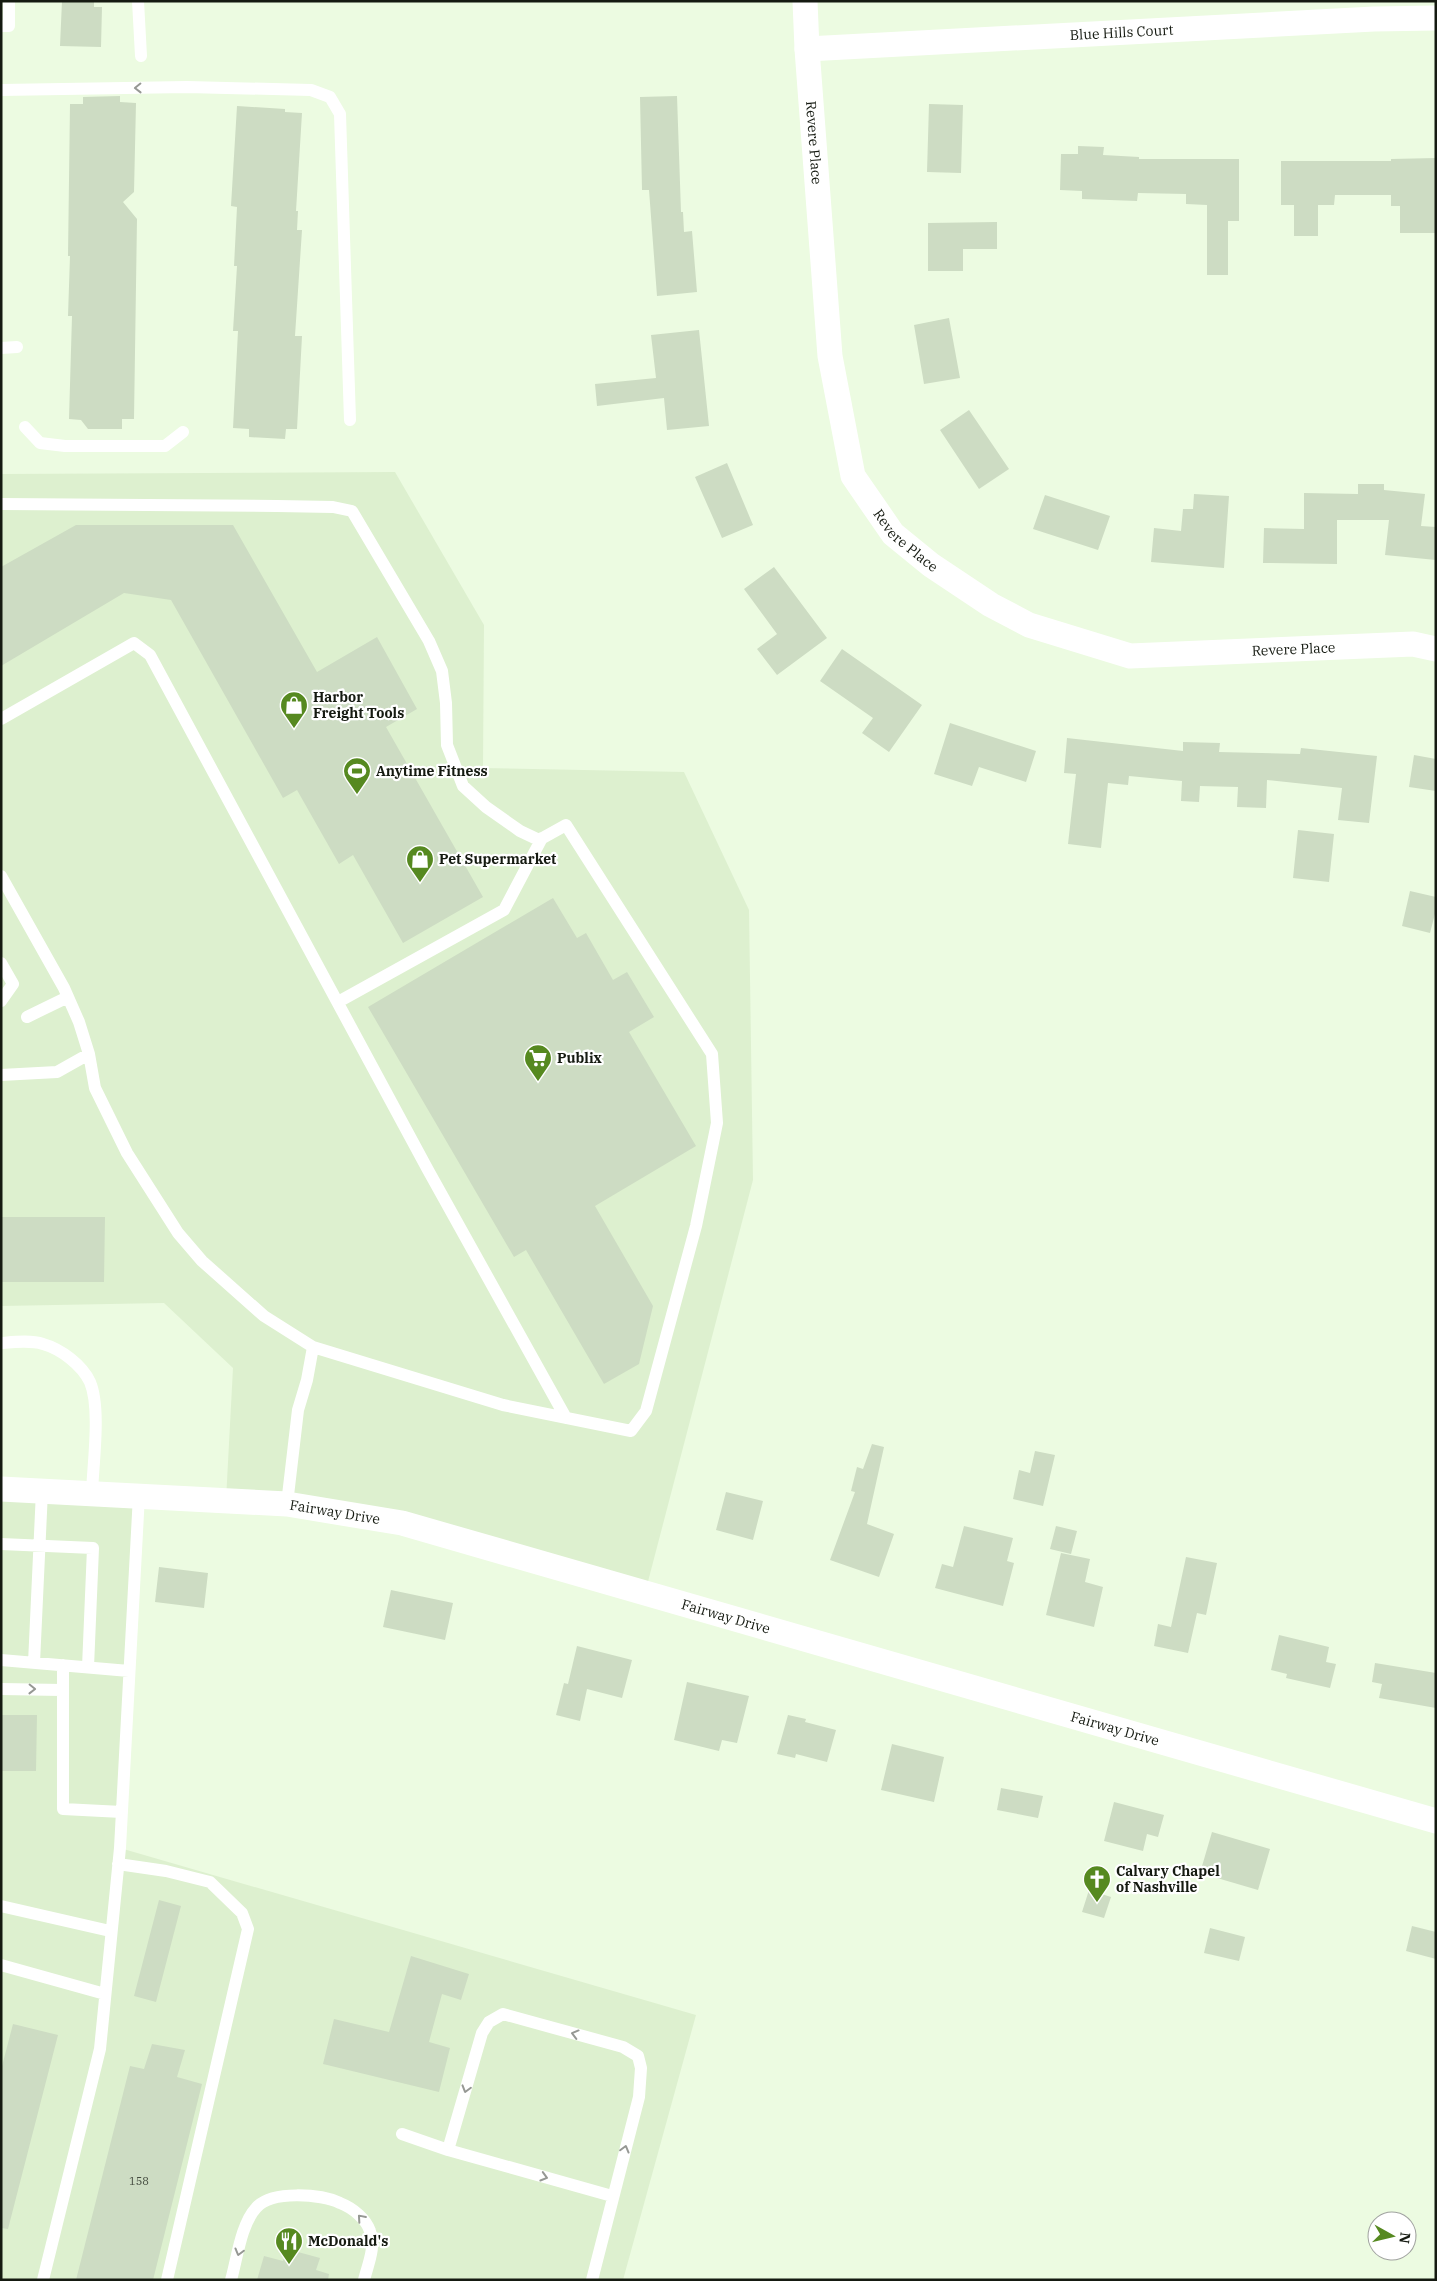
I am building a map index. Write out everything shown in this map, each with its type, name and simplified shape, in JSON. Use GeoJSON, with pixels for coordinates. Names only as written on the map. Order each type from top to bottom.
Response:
{"type":"FeatureCollection","features":[{"type":"Feature","properties":{"kind":"street","name":"Revere Place"},"geometry":{"type":"LineString","coordinates":[[806,1],[807,49],[830,356],[853,476],[893,534],[931,565],[991,605],[1029,625],[1130,656],[1413,644],[1436,649]]}},
{"type":"Feature","properties":{"kind":"street","name":"Blue Hills Court"},"geometry":{"type":"LineString","coordinates":[[807,49],[1374,18],[1436,18]]}},
{"type":"Feature","properties":{"kind":"street","name":"Fairway Drive"},"geometry":{"type":"LineString","coordinates":[[1,1489],[287,1504],[402,1523],[1436,1821]]}},
{"type":"Feature","properties":{"kind":"lane"},"geometry":{"type":"LineString","coordinates":[[1,26],[9,26],[9,1]]}},
{"type":"Feature","properties":{"kind":"lane"},"geometry":{"type":"LineString","coordinates":[[138,1],[141,56]]}},
{"type":"Feature","properties":{"kind":"lane"},"geometry":{"type":"LineString","coordinates":[[1,90],[187,87],[311,90],[330,96],[340,114],[350,420]]}},
{"type":"Feature","properties":{"kind":"lane"},"geometry":{"type":"LineString","coordinates":[[1,348],[17,347]]}},
{"type":"Feature","properties":{"kind":"lane"},"geometry":{"type":"LineString","coordinates":[[25,427],[40,443],[65,446],[165,446],[183,432]]}},
{"type":"Feature","properties":{"kind":"lane"},"geometry":{"type":"LineString","coordinates":[[1,504],[296,506],[333,507],[352,511],[429,641],[442,671],[446,703],[447,745],[463,786],[486,807],[520,831],[539,840],[566,825],[712,1054],[717,1123],[696,1226],[646,1411],[631,1431],[503,1405],[313,1347],[264,1316],[202,1261],[178,1233],[127,1152],[95,1088],[89,1054],[79,1022],[68,997],[1,876]]}},
{"type":"Feature","properties":{"kind":"lane"},"geometry":{"type":"LineString","coordinates":[[1,719],[134,643],[150,655],[566,1418]]}},
{"type":"Feature","properties":{"kind":"lane"},"geometry":{"type":"LineString","coordinates":[[338,1002],[504,910],[542,838]]}},
{"type":"Feature","properties":{"kind":"lane"},"geometry":{"type":"LineString","coordinates":[[1,963],[13,984],[1,1000]]}},
{"type":"Feature","properties":{"kind":"lane"},"geometry":{"type":"LineString","coordinates":[[27,1017],[68,997]]}},
{"type":"Feature","properties":{"kind":"lane"},"geometry":{"type":"LineString","coordinates":[[1,1075],[57,1072],[89,1054]]}},
{"type":"Feature","properties":{"kind":"lane"},"geometry":{"type":"LineString","coordinates":[[1,1342],[42,1343],[57,1350],[84,1371],[90,1382],[94,1398],[95,1424],[92,1493]]}},
{"type":"Feature","properties":{"kind":"lane"},"geometry":{"type":"LineString","coordinates":[[287,1504],[298,1410],[307,1380],[313,1347]]}},
{"type":"Feature","properties":{"kind":"lane"},"geometry":{"type":"LineString","coordinates":[[34,1663],[42,1491]]}},
{"type":"Feature","properties":{"kind":"lane"},"geometry":{"type":"LineString","coordinates":[[44,2280],[100,2049],[122,1812],[140,1495]]}},
{"type":"Feature","properties":{"kind":"lane"},"geometry":{"type":"LineString","coordinates":[[1,1544],[93,1548],[88,1667]]}},
{"type":"Feature","properties":{"kind":"lane"},"geometry":{"type":"LineString","coordinates":[[1,1660],[130,1671]]}},
{"type":"Feature","properties":{"kind":"lane"},"geometry":{"type":"LineString","coordinates":[[63,1665],[64,1809],[122,1812]]}},
{"type":"Feature","properties":{"kind":"lane"},"geometry":{"type":"LineString","coordinates":[[1,1689],[62,1690]]}},
{"type":"Feature","properties":{"kind":"lane"},"geometry":{"type":"LineString","coordinates":[[118,1864],[166,1871],[210,1882],[242,1913],[248,1930],[167,2280]]}},
{"type":"Feature","properties":{"kind":"lane"},"geometry":{"type":"LineString","coordinates":[[1,1906],[110,1931]]}},
{"type":"Feature","properties":{"kind":"lane"},"geometry":{"type":"LineString","coordinates":[[1,1965],[105,1994]]}},
{"type":"Feature","properties":{"kind":"lane"},"geometry":{"type":"LineString","coordinates":[[448,2150],[482,2033],[489,2022],[503,2014],[623,2047],[638,2056],[641,2068],[639,2096],[592,2280]]}},
{"type":"Feature","properties":{"kind":"lane"},"geometry":{"type":"LineString","coordinates":[[402,2134],[448,2150],[612,2196]]}},
{"type":"Feature","properties":{"kind":"lane"},"geometry":{"type":"LineString","coordinates":[[231,2280],[247,2221],[256,2207],[270,2198],[301,2196],[340,2202],[364,2220],[370,2232],[373,2248],[364,2280]]}},
{"type":"Feature","properties":{"kind":"shaded area"},"geometry":{"type":"Polygon","coordinates":[[[395,472],[484,625],[483,768],[684,772],[749,910],[753,1180],[645,1593],[402,1523],[226,1500],[233,1368],[164,1303],[1,1306],[1,474],[395,472]]]}},
{"type":"Feature","properties":{"kind":"shaded area"},"geometry":{"type":"Polygon","coordinates":[[[1,1489],[139,1495],[120,1848],[696,2015],[623,2280],[1,2280],[1,1489]]]}},
{"type":"Feature","properties":{"kind":"building"},"geometry":{"type":"Polygon","coordinates":[[[62,1],[94,1],[94,7],[102,7],[101,47],[60,46],[62,1]]]}},
{"type":"Feature","properties":{"kind":"building"},"geometry":{"type":"Polygon","coordinates":[[[120,96],[120,102],[136,103],[134,192],[123,202],[137,219],[134,419],[122,419],[122,429],[88,429],[81,420],[69,419],[72,316],[68,316],[70,104],[83,104],[83,97],[120,96]]]}},
{"type":"Feature","properties":{"kind":"building"},"geometry":{"type":"Polygon","coordinates":[[[677,96],[681,212],[683,212],[684,232],[692,231],[697,292],[657,296],[649,190],[642,190],[640,97],[677,96]]]}},
{"type":"Feature","properties":{"kind":"building"},"geometry":{"type":"Polygon","coordinates":[[[929,104],[963,105],[961,173],[927,172],[929,104]]]}},
{"type":"Feature","properties":{"kind":"building"},"geometry":{"type":"Polygon","coordinates":[[[237,106],[285,109],[285,112],[302,113],[296,211],[298,211],[297,230],[302,230],[295,336],[302,336],[297,429],[286,429],[285,439],[249,437],[249,429],[233,428],[238,331],[233,331],[237,266],[234,266],[237,207],[231,206],[237,106]]]}},
{"type":"Feature","properties":{"kind":"building"},"geometry":{"type":"Polygon","coordinates":[[[1078,146],[1104,147],[1103,155],[1139,157],[1139,159],[1239,159],[1239,221],[1228,221],[1228,275],[1207,275],[1207,205],[1186,204],[1186,194],[1138,193],[1137,201],[1082,199],[1082,191],[1060,190],[1061,154],[1078,154],[1078,146]]]}},
{"type":"Feature","properties":{"kind":"building"},"geometry":{"type":"Polygon","coordinates":[[[1436,158],[1436,233],[1400,233],[1400,206],[1391,206],[1391,195],[1335,195],[1334,205],[1318,205],[1318,236],[1294,236],[1294,205],[1281,205],[1281,161],[1391,161],[1391,159],[1436,158]]]}},
{"type":"Feature","properties":{"kind":"building"},"geometry":{"type":"Polygon","coordinates":[[[997,222],[997,249],[963,249],[963,271],[928,271],[928,223],[997,222]]]}},
{"type":"Feature","properties":{"kind":"building"},"geometry":{"type":"Polygon","coordinates":[[[949,318],[960,378],[924,384],[914,325],[949,318]]]}},
{"type":"Feature","properties":{"kind":"building"},"geometry":{"type":"Polygon","coordinates":[[[699,330],[709,426],[667,430],[664,398],[597,406],[595,384],[656,378],[651,335],[699,330]]]}},
{"type":"Feature","properties":{"kind":"building"},"geometry":{"type":"Polygon","coordinates":[[[969,410],[1009,469],[979,489],[940,430],[969,410]]]}},
{"type":"Feature","properties":{"kind":"building"},"geometry":{"type":"Polygon","coordinates":[[[727,463],[753,525],[722,538],[695,477],[727,463]]]}},
{"type":"Feature","properties":{"kind":"building"},"geometry":{"type":"Polygon","coordinates":[[[1358,484],[1384,484],[1384,490],[1425,494],[1421,526],[1436,527],[1436,560],[1385,555],[1389,520],[1337,520],[1337,564],[1263,563],[1264,528],[1304,529],[1304,493],[1358,494],[1358,484]]]}},
{"type":"Feature","properties":{"kind":"building"},"geometry":{"type":"Polygon","coordinates":[[[1194,494],[1229,496],[1224,568],[1151,562],[1154,528],[1181,531],[1183,509],[1193,509],[1194,494]]]}},
{"type":"Feature","properties":{"kind":"building"},"geometry":{"type":"Polygon","coordinates":[[[1045,495],[1110,516],[1098,550],[1033,529],[1045,495]]]}},
{"type":"Feature","properties":{"kind":"building"},"geometry":{"type":"Polygon","coordinates":[[[76,525],[233,525],[317,672],[377,637],[417,709],[386,727],[483,897],[403,943],[353,855],[339,864],[297,790],[283,798],[171,600],[124,593],[1,666],[1,567],[76,525]]]}},
{"type":"Feature","properties":{"kind":"building"},"geometry":{"type":"Polygon","coordinates":[[[774,567],[827,638],[777,675],[757,649],[777,634],[744,589],[774,567]]]}},
{"type":"Feature","properties":{"kind":"building"},"geometry":{"type":"Polygon","coordinates":[[[842,649],[922,705],[889,752],[862,733],[873,718],[820,681],[842,649]]]}},
{"type":"Feature","properties":{"kind":"building"},"geometry":{"type":"Polygon","coordinates":[[[950,723],[1036,751],[1026,782],[979,767],[972,786],[934,774],[950,723]]]}},
{"type":"Feature","properties":{"kind":"building"},"geometry":{"type":"Polygon","coordinates":[[[1067,738],[1183,751],[1183,742],[1220,743],[1219,752],[1300,754],[1301,748],[1377,756],[1369,823],[1338,820],[1342,788],[1267,780],[1266,808],[1237,807],[1238,787],[1200,786],[1199,802],[1181,801],[1182,781],[1129,776],[1128,785],[1108,783],[1101,848],[1068,844],[1076,774],[1064,773],[1067,738]]]}},
{"type":"Feature","properties":{"kind":"building"},"geometry":{"type":"Polygon","coordinates":[[[1414,755],[1436,759],[1436,791],[1409,787],[1414,755]]]}},
{"type":"Feature","properties":{"kind":"building"},"geometry":{"type":"Polygon","coordinates":[[[1298,830],[1334,834],[1329,882],[1293,878],[1298,830]]]}},
{"type":"Feature","properties":{"kind":"building"},"geometry":{"type":"Polygon","coordinates":[[[1410,891],[1436,897],[1436,910],[1430,933],[1402,926],[1410,891]]]}},
{"type":"Feature","properties":{"kind":"building"},"geometry":{"type":"Polygon","coordinates":[[[553,898],[577,938],[586,933],[613,980],[627,972],[654,1017],[629,1032],[696,1146],[595,1206],[653,1306],[639,1364],[604,1384],[526,1250],[514,1257],[368,1007],[553,898]]]}},
{"type":"Feature","properties":{"kind":"building"},"geometry":{"type":"Polygon","coordinates":[[[1,1217],[105,1217],[104,1282],[1,1282],[1,1217]]]}},
{"type":"Feature","properties":{"kind":"building"},"geometry":{"type":"Polygon","coordinates":[[[872,1444],[884,1447],[867,1524],[894,1534],[879,1577],[830,1560],[855,1492],[851,1491],[857,1467],[863,1469],[872,1444]]]}},
{"type":"Feature","properties":{"kind":"building"},"geometry":{"type":"Polygon","coordinates":[[[1035,1451],[1055,1455],[1043,1506],[1013,1499],[1019,1470],[1030,1473],[1035,1451]]]}},
{"type":"Feature","properties":{"kind":"building"},"geometry":{"type":"Polygon","coordinates":[[[726,1492],[763,1501],[753,1540],[716,1530],[726,1492]]]}},
{"type":"Feature","properties":{"kind":"building"},"geometry":{"type":"Polygon","coordinates":[[[964,1526],[1013,1538],[1007,1561],[1014,1563],[1003,1606],[935,1588],[942,1564],[953,1567],[964,1526]]]}},
{"type":"Feature","properties":{"kind":"building"},"geometry":{"type":"Polygon","coordinates":[[[1056,1526],[1077,1531],[1071,1554],[1050,1549],[1056,1526]]]}},
{"type":"Feature","properties":{"kind":"building"},"geometry":{"type":"Polygon","coordinates":[[[1061,1553],[1090,1559],[1085,1582],[1103,1587],[1094,1627],[1046,1615],[1061,1553]]]}},
{"type":"Feature","properties":{"kind":"building"},"geometry":{"type":"Polygon","coordinates":[[[1186,1557],[1217,1563],[1206,1615],[1197,1613],[1188,1653],[1154,1646],[1158,1624],[1171,1627],[1186,1557]]]}},
{"type":"Feature","properties":{"kind":"building"},"geometry":{"type":"Polygon","coordinates":[[[159,1567],[208,1573],[204,1608],[155,1602],[159,1567]]]}},
{"type":"Feature","properties":{"kind":"building"},"geometry":{"type":"Polygon","coordinates":[[[391,1590],[453,1603],[445,1640],[383,1627],[391,1590]]]}},
{"type":"Feature","properties":{"kind":"building"},"geometry":{"type":"Polygon","coordinates":[[[1279,1635],[1329,1647],[1326,1662],[1336,1664],[1330,1688],[1286,1678],[1287,1674],[1271,1670],[1279,1635]]]}},
{"type":"Feature","properties":{"kind":"building"},"geometry":{"type":"Polygon","coordinates":[[[577,1646],[632,1660],[622,1698],[587,1689],[580,1721],[556,1715],[564,1683],[568,1684],[577,1646]]]}},
{"type":"Feature","properties":{"kind":"building"},"geometry":{"type":"Polygon","coordinates":[[[1375,1663],[1436,1673],[1436,1708],[1379,1698],[1382,1684],[1372,1682],[1375,1663]]]}},
{"type":"Feature","properties":{"kind":"building"},"geometry":{"type":"Polygon","coordinates":[[[687,1682],[749,1696],[737,1743],[722,1740],[719,1751],[674,1740],[687,1682]]]}},
{"type":"Feature","properties":{"kind":"building"},"geometry":{"type":"Polygon","coordinates":[[[1,1715],[37,1715],[36,1771],[1,1771],[1,1715]]]}},
{"type":"Feature","properties":{"kind":"building"},"geometry":{"type":"Polygon","coordinates":[[[788,1715],[806,1719],[805,1722],[836,1730],[827,1762],[796,1754],[795,1758],[777,1754],[788,1715]]]}},
{"type":"Feature","properties":{"kind":"building"},"geometry":{"type":"Polygon","coordinates":[[[892,1744],[944,1757],[934,1802],[881,1790],[892,1744]]]}},
{"type":"Feature","properties":{"kind":"building"},"geometry":{"type":"Polygon","coordinates":[[[1001,1788],[1043,1796],[1038,1818],[997,1810],[1001,1788]]]}},
{"type":"Feature","properties":{"kind":"building"},"geometry":{"type":"Polygon","coordinates":[[[1114,1802],[1164,1815],[1158,1837],[1147,1834],[1143,1851],[1104,1841],[1114,1802]]]}},
{"type":"Feature","properties":{"kind":"building"},"geometry":{"type":"Polygon","coordinates":[[[1212,1832],[1270,1849],[1258,1890],[1200,1873],[1212,1832]]]}},
{"type":"Feature","properties":{"kind":"building"},"geometry":{"type":"Polygon","coordinates":[[[1089,1890],[1111,1897],[1104,1918],[1082,1912],[1089,1890]]]}},
{"type":"Feature","properties":{"kind":"building"},"geometry":{"type":"Polygon","coordinates":[[[159,1900],[181,1906],[156,2002],[134,1996],[159,1900]]]}},
{"type":"Feature","properties":{"kind":"building"},"geometry":{"type":"Polygon","coordinates":[[[1412,1926],[1436,1932],[1436,1959],[1406,1951],[1412,1926]]]}},
{"type":"Feature","properties":{"kind":"building"},"geometry":{"type":"Polygon","coordinates":[[[1210,1928],[1245,1937],[1239,1961],[1204,1953],[1210,1928]]]}},
{"type":"Feature","properties":{"kind":"building"},"geometry":{"type":"Polygon","coordinates":[[[411,1956],[469,1974],[461,2000],[442,1994],[429,2042],[450,2048],[439,2092],[323,2064],[334,2019],[389,2032],[411,1956]]]}},
{"type":"Feature","properties":{"kind":"building"},"geometry":{"type":"Polygon","coordinates":[[[13,2024],[58,2035],[8,2229],[1,2228],[1,2070],[13,2024]]]}},
{"type":"Feature","properties":{"kind":"building"},"geometry":{"type":"Polygon","coordinates":[[[152,2044],[185,2050],[177,2077],[202,2084],[153,2280],[76,2280],[130,2066],[144,2069],[152,2044]]]}},
{"type":"Feature","properties":{"kind":"building","name":"McDonald's"},"geometry":{"type":"Polygon","coordinates":[[[287,2249],[320,2258],[316,2270],[329,2274],[328,2280],[257,2280],[264,2256],[283,2261],[287,2249]]]}},
{"type":"Feature","properties":{"kind":"place","name":"Harbor Freight Tools"},"geometry":{"type":"Point","coordinates":[294,729]}},
{"type":"Feature","properties":{"kind":"place","name":"Anytime Fitness"},"geometry":{"type":"Point","coordinates":[357,795]}},
{"type":"Feature","properties":{"kind":"place","name":"Pet Supermarket"},"geometry":{"type":"Point","coordinates":[420,883]}},
{"type":"Feature","properties":{"kind":"place","name":"Publix"},"geometry":{"type":"Point","coordinates":[538,1082]}},
{"type":"Feature","properties":{"kind":"place","name":"Calvary Chapel of Nashville"},"geometry":{"type":"Point","coordinates":[1097,1903]}},
{"type":"Feature","properties":{"kind":"place","name":"McDonald's"},"geometry":{"type":"Point","coordinates":[289,2265]}}]}
